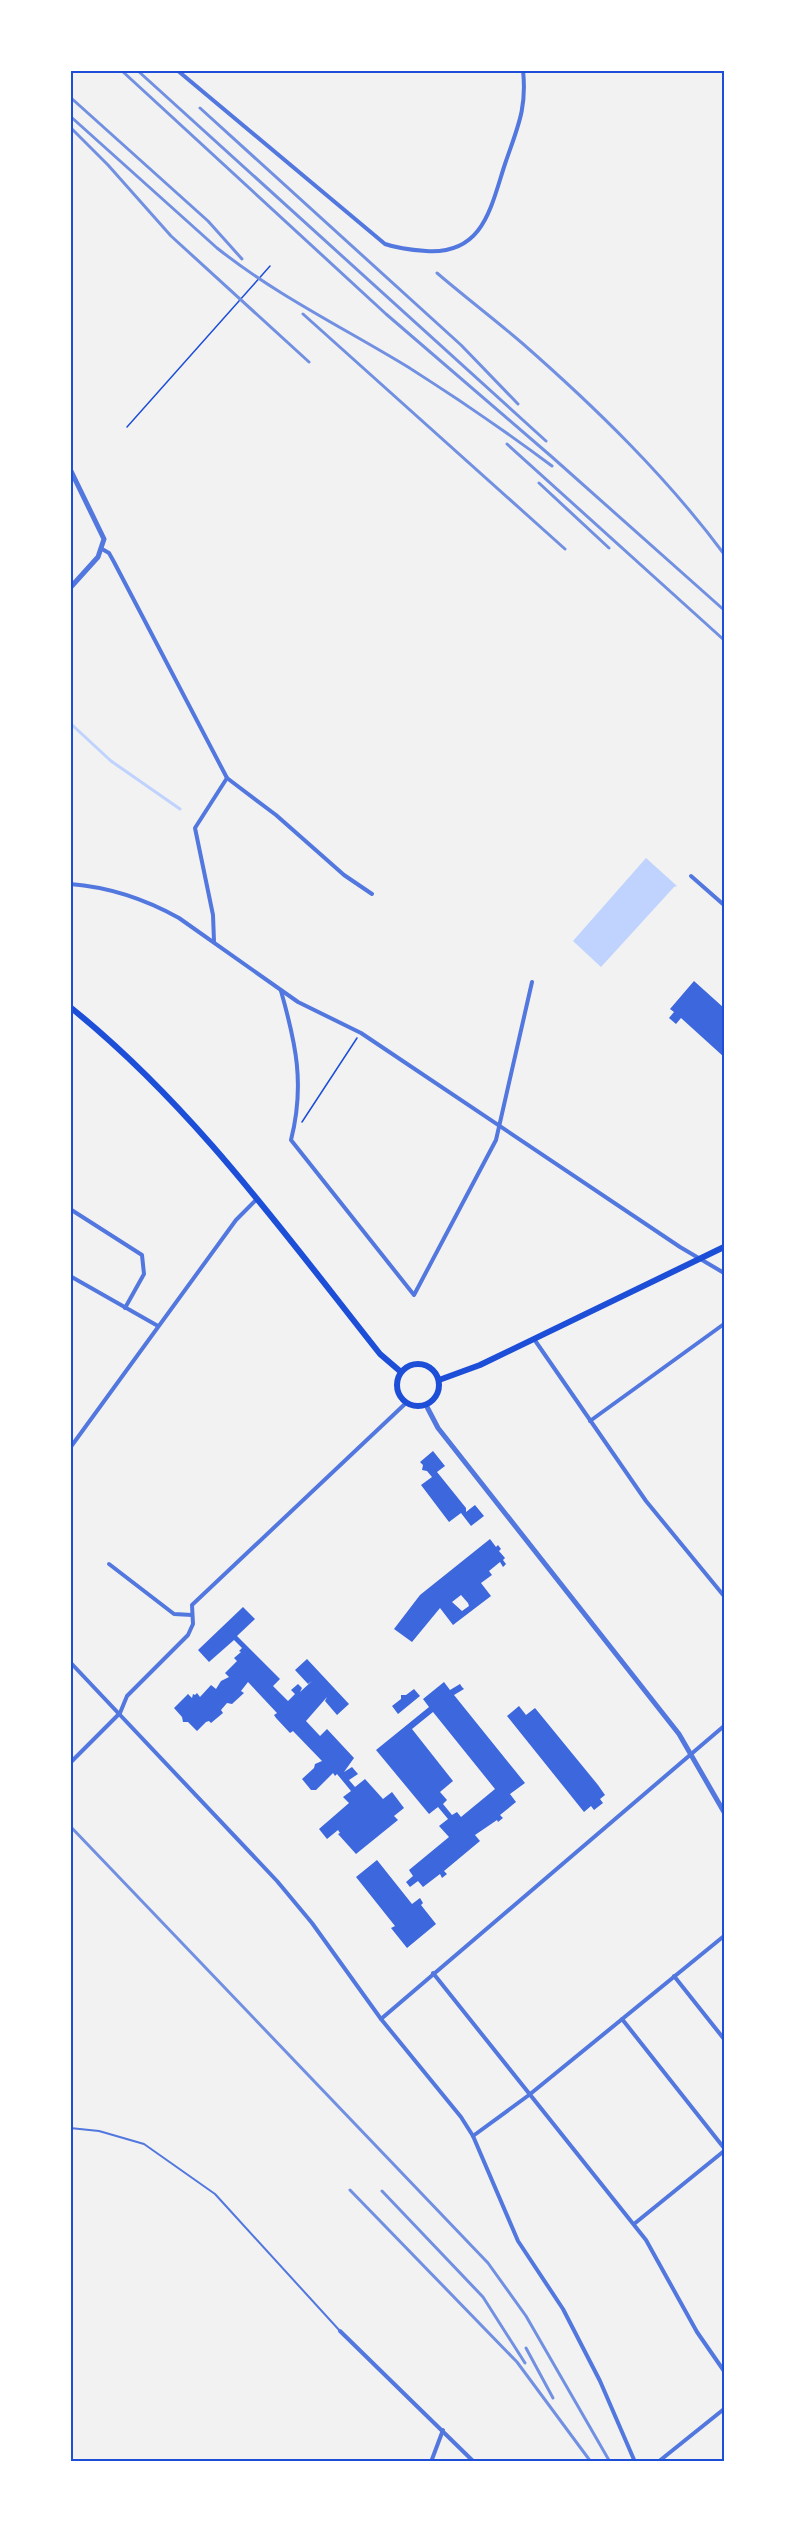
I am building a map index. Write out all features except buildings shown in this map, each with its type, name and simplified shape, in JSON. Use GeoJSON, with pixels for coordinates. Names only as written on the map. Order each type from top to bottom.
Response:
{"type":"FeatureCollection","features":[{"type":"Feature","properties":{"kind":"main road"},"geometry":{"type":"LineString","coordinates":[[70,1007],[107,1038],[164,1092],[257,1198],[380,1354],[401,1372]]}},
{"type":"Feature","properties":{"kind":"main road"},"geometry":{"type":"LineString","coordinates":[[439,1380],[460,1374],[724,1247]]}},
{"type":"Feature","properties":{"kind":"main road"},"geometry":{"type":"LineString","coordinates":[[422,1364],[435,1371],[439,1380],[437,1396],[426,1405],[412,1406],[406,1403],[398,1392],[396,1384],[401,1372],[408,1366],[422,1364]]}},
{"type":"Feature","properties":{"kind":"street"},"geometry":{"type":"LineString","coordinates":[[177,70],[385,244],[397,249],[444,251],[462,245],[482,227],[489,214],[526,96],[523,70]]}},
{"type":"Feature","properties":{"kind":"street"},"geometry":{"type":"LineString","coordinates":[[70,469],[104,539],[102,549],[91,566],[70,588]]}},
{"type":"Feature","properties":{"kind":"street"},"geometry":{"type":"LineString","coordinates":[[102,549],[114,562],[227,778],[276,815],[344,875],[372,894]]}},
{"type":"Feature","properties":{"kind":"street"},"geometry":{"type":"LineString","coordinates":[[214,941],[213,915],[195,828],[227,778]]}},
{"type":"Feature","properties":{"kind":"street"},"geometry":{"type":"LineString","coordinates":[[691,876],[724,905]]}},
{"type":"Feature","properties":{"kind":"street"},"geometry":{"type":"LineString","coordinates":[[70,884],[108,889],[158,907],[214,941],[298,1002],[361,1033],[724,1273]]}},
{"type":"Feature","properties":{"kind":"street"},"geometry":{"type":"LineString","coordinates":[[281,990],[291,1028],[300,1086],[297,1116],[291,1140],[414,1295],[496,1140],[532,982]]}},
{"type":"Feature","properties":{"kind":"street"},"geometry":{"type":"LineString","coordinates":[[70,1448],[236,1220],[257,1198]]}},
{"type":"Feature","properties":{"kind":"street"},"geometry":{"type":"LineString","coordinates":[[70,1209],[142,1255],[144,1274],[125,1308]]}},
{"type":"Feature","properties":{"kind":"street"},"geometry":{"type":"LineString","coordinates":[[70,1276],[158,1326]]}},
{"type":"Feature","properties":{"kind":"street"},"geometry":{"type":"LineString","coordinates":[[590,1421],[724,1324]]}},
{"type":"Feature","properties":{"kind":"street"},"geometry":{"type":"LineString","coordinates":[[534,1338],[646,1501],[724,1596]]}},
{"type":"Feature","properties":{"kind":"street"},"geometry":{"type":"LineString","coordinates":[[70,1763],[120,1713],[127,1696],[188,1635],[192,1624],[192,1605],[406,1403]]}},
{"type":"Feature","properties":{"kind":"street"},"geometry":{"type":"LineString","coordinates":[[426,1405],[438,1428],[692,1753],[724,1812]]}},
{"type":"Feature","properties":{"kind":"street"},"geometry":{"type":"LineString","coordinates":[[109,1564],[174,1614],[192,1615]]}},
{"type":"Feature","properties":{"kind":"street"},"geometry":{"type":"LineString","coordinates":[[70,1662],[277,1881],[312,1923],[381,2019],[461,2118],[473,2136],[518,2241],[562,2309],[600,2381],[635,2462]]}},
{"type":"Feature","properties":{"kind":"street"},"geometry":{"type":"LineString","coordinates":[[381,2019],[433,1972],[724,1726]]}},
{"type":"Feature","properties":{"kind":"street"},"geometry":{"type":"LineString","coordinates":[[473,2136],[529,2095],[724,1936]]}},
{"type":"Feature","properties":{"kind":"street"},"geometry":{"type":"LineString","coordinates":[[433,1972],[646,2240],[697,2332],[724,2371]]}},
{"type":"Feature","properties":{"kind":"street"},"geometry":{"type":"LineString","coordinates":[[674,1976],[724,2040]]}},
{"type":"Feature","properties":{"kind":"street"},"geometry":{"type":"LineString","coordinates":[[622,2019],[724,2150],[634,2224]]}},
{"type":"Feature","properties":{"kind":"street"},"geometry":{"type":"LineString","coordinates":[[340,2331],[474,2462]]}},
{"type":"Feature","properties":{"kind":"street"},"geometry":{"type":"LineString","coordinates":[[658,2462],[724,2409]]}},
{"type":"Feature","properties":{"kind":"street"},"geometry":{"type":"LineString","coordinates":[[431,2462],[442,2430]]}},
{"type":"Feature","properties":{"kind":"lane"},"geometry":{"type":"LineString","coordinates":[[70,2128],[99,2131],[144,2144],[215,2194],[340,2331]]}},
{"type":"Feature","properties":{"kind":"path"},"geometry":{"type":"LineString","coordinates":[[126,427],[270,266]]}},
{"type":"Feature","properties":{"kind":"path"},"geometry":{"type":"LineString","coordinates":[[300,1125],[361,1033]]}},
{"type":"Feature","properties":{"kind":"water"},"geometry":{"type":"Polygon","coordinates":[[[646,858],[677,886],[601,967],[573,941],[646,858]]]}},
{"type":"Feature","properties":{"kind":"waterway"},"geometry":{"type":"LineString","coordinates":[[70,723],[111,761],[180,809]]}},
{"type":"Feature","properties":{"kind":"railway"},"geometry":{"type":"LineString","coordinates":[[121,70],[386,314],[724,610]]}},
{"type":"Feature","properties":{"kind":"railway"},"geometry":{"type":"LineString","coordinates":[[137,70],[546,441]]}},
{"type":"Feature","properties":{"kind":"railway"},"geometry":{"type":"LineString","coordinates":[[70,97],[208,221],[242,259]]}},
{"type":"Feature","properties":{"kind":"railway"},"geometry":{"type":"LineString","coordinates":[[200,108],[461,345],[518,404]]}},
{"type":"Feature","properties":{"kind":"railway"},"geometry":{"type":"LineString","coordinates":[[70,116],[217,248],[240,265],[286,296],[426,379],[499,427],[552,466]]}},
{"type":"Feature","properties":{"kind":"railway"},"geometry":{"type":"LineString","coordinates":[[70,127],[108,165],[171,236],[309,362]]}},
{"type":"Feature","properties":{"kind":"railway"},"geometry":{"type":"LineString","coordinates":[[437,273],[522,343],[603,417],[678,497],[724,554]]}},
{"type":"Feature","properties":{"kind":"railway"},"geometry":{"type":"LineString","coordinates":[[303,314],[565,549]]}},
{"type":"Feature","properties":{"kind":"railway"},"geometry":{"type":"LineString","coordinates":[[507,444],[724,640]]}},
{"type":"Feature","properties":{"kind":"railway"},"geometry":{"type":"LineString","coordinates":[[539,483],[609,548]]}},
{"type":"Feature","properties":{"kind":"railway"},"geometry":{"type":"LineString","coordinates":[[70,1826],[488,2263],[526,2316],[610,2462]]}},
{"type":"Feature","properties":{"kind":"railway"},"geometry":{"type":"LineString","coordinates":[[350,2190],[517,2362],[591,2462]]}},
{"type":"Feature","properties":{"kind":"railway"},"geometry":{"type":"LineString","coordinates":[[382,2191],[483,2297],[525,2363]]}},
{"type":"Feature","properties":{"kind":"railway"},"geometry":{"type":"LineString","coordinates":[[526,2348],[553,2398]]}}]}
